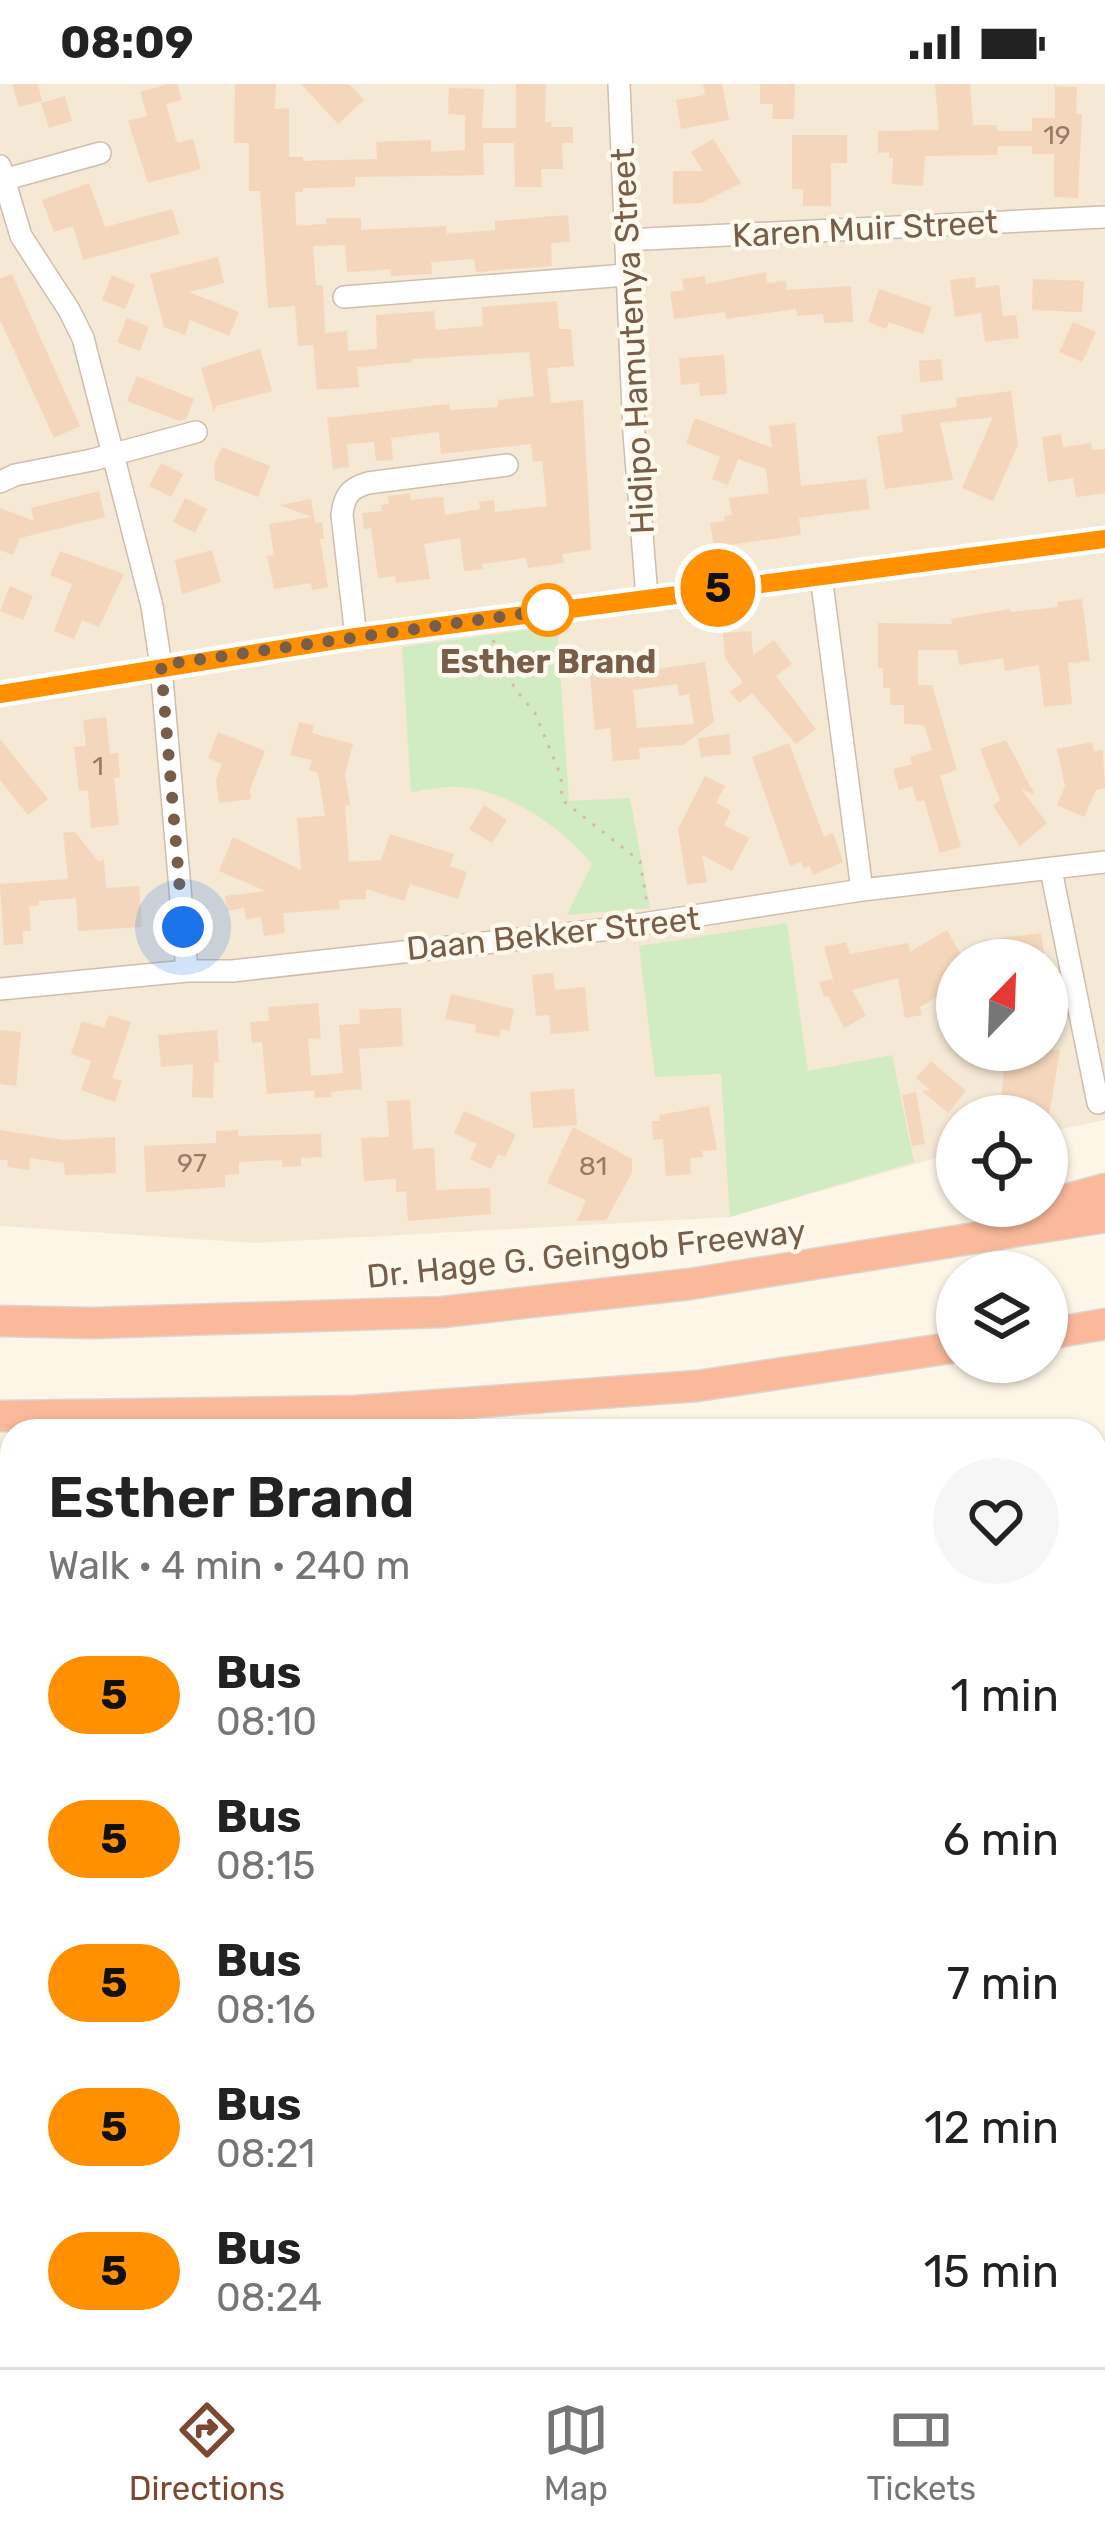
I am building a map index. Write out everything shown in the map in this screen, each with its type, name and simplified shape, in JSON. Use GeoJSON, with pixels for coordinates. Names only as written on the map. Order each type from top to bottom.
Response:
{"type":"FeatureCollection","features":[{"type":"Feature","properties":{"kind":"highway"},"geometry":{"type":"LineString","coordinates":[[1068,1200],[1105,1189]]}},
{"type":"Feature","properties":{"kind":"highway","name":"Dr. Hage G. Geingob Freeway"},"geometry":{"type":"LineString","coordinates":[[0,1321],[92,1323],[443,1312],[690,1284],[1105,1217]]}},
{"type":"Feature","properties":{"kind":"highway"},"geometry":{"type":"LineString","coordinates":[[873,1256],[973,1227]]}},
{"type":"Feature","properties":{"kind":"highway"},"geometry":{"type":"LineString","coordinates":[[1068,1330],[1105,1324]]}},
{"type":"Feature","properties":{"kind":"highway"},"geometry":{"type":"LineString","coordinates":[[0,1416],[355,1412],[697,1386],[936,1350]]}},
{"type":"Feature","properties":{"kind":"street","name":"Hidipo Hamutenya Street"},"geometry":{"type":"LineString","coordinates":[[619,84],[646,597]]}},
{"type":"Feature","properties":{"kind":"street"},"geometry":{"type":"LineString","coordinates":[[100,153],[2,173],[21,236],[82,338],[152,606],[187,971]]}},
{"type":"Feature","properties":{"kind":"street","name":"Karen Muir Street"},"geometry":{"type":"LineString","coordinates":[[625,240],[1105,217]]}},
{"type":"Feature","properties":{"kind":"street"},"geometry":{"type":"LineString","coordinates":[[344,297],[626,274]]}},
{"type":"Feature","properties":{"kind":"street"},"geometry":{"type":"LineString","coordinates":[[0,482],[196,432]]}},
{"type":"Feature","properties":{"kind":"street"},"geometry":{"type":"LineString","coordinates":[[356,637],[342,515],[352,489],[507,465]]}},
{"type":"Feature","properties":{"kind":"street"},"geometry":{"type":"LineString","coordinates":[[0,694],[356,637],[1105,539]]}},
{"type":"Feature","properties":{"kind":"street"},"geometry":{"type":"LineString","coordinates":[[821,576],[862,890]]}},
{"type":"Feature","properties":{"kind":"street","name":"Daan Bekker Street"},"geometry":{"type":"LineString","coordinates":[[0,989],[232,971],[610,929],[862,890],[1105,862]]}},
{"type":"Feature","properties":{"kind":"street"},"geometry":{"type":"LineString","coordinates":[[1051,870],[1098,1103]]}},
{"type":"Feature","properties":{"kind":"path"},"geometry":{"type":"LineString","coordinates":[[485,619],[515,688],[536,713],[561,776],[562,800],[640,861],[649,912]]}},
{"type":"Feature","properties":{"kind":"shaded area"},"geometry":{"type":"Polygon","coordinates":[[[0,84],[1105,84],[1105,1120],[1068,1128],[1068,1095],[936,1095],[936,1158],[730,1217],[254,1243],[0,1226],[0,84]]]}},
{"type":"Feature","properties":{"kind":"green space"},"geometry":{"type":"Polygon","coordinates":[[[557,626],[569,801],[630,798],[650,908],[567,915],[592,864],[566,837],[497,795],[454,787],[411,792],[402,647],[557,626]]]}},
{"type":"Feature","properties":{"kind":"green space"},"geometry":{"type":"Polygon","coordinates":[[[787,923],[808,1071],[892,1055],[914,1162],[730,1217],[721,1074],[655,1077],[639,946],[787,923]]]}},
{"type":"Feature","properties":{"kind":"building"},"geometry":{"type":"Polygon","coordinates":[[[12,84],[38,84],[42,101],[19,107],[12,84]]]}},
{"type":"Feature","properties":{"kind":"building"},"geometry":{"type":"Polygon","coordinates":[[[177,84],[182,100],[166,104],[177,143],[193,139],[201,169],[148,183],[128,121],[147,116],[140,92],[177,84]]]}},
{"type":"Feature","properties":{"kind":"building"},"geometry":{"type":"Polygon","coordinates":[[[235,84],[276,84],[275,109],[289,108],[289,157],[303,157],[303,161],[377,159],[376,142],[431,140],[431,152],[465,150],[465,115],[448,114],[449,88],[484,89],[482,128],[516,128],[516,84],[546,84],[545,122],[552,122],[551,127],[573,127],[573,143],[562,143],[563,169],[541,169],[542,187],[515,187],[514,143],[483,143],[484,175],[355,177],[355,187],[303,188],[295,192],[296,226],[327,224],[326,218],[361,218],[361,230],[446,226],[447,234],[495,230],[495,221],[568,215],[570,242],[551,243],[552,266],[476,272],[474,259],[431,262],[432,274],[391,276],[390,269],[347,272],[345,245],[313,246],[316,285],[323,285],[325,333],[347,331],[348,351],[377,349],[376,315],[434,311],[436,330],[483,326],[482,307],[557,301],[559,329],[571,329],[574,366],[547,368],[551,403],[583,400],[591,550],[562,554],[564,563],[528,568],[526,558],[464,571],[460,538],[424,544],[430,579],[396,583],[395,576],[378,578],[371,528],[364,529],[362,513],[382,511],[381,505],[389,504],[388,496],[410,493],[411,500],[443,497],[445,515],[480,509],[479,502],[494,500],[495,512],[547,506],[542,461],[533,462],[531,444],[441,454],[439,432],[391,438],[393,460],[376,461],[374,442],[347,444],[349,467],[333,469],[327,418],[449,404],[450,410],[498,407],[498,400],[534,396],[529,352],[357,367],[359,387],[317,390],[313,345],[298,346],[295,306],[268,308],[260,191],[249,191],[249,143],[234,143],[235,84]]]}},
{"type":"Feature","properties":{"kind":"building"},"geometry":{"type":"Polygon","coordinates":[[[301,84],[349,84],[364,100],[338,124],[301,84]]]}},
{"type":"Feature","properties":{"kind":"building"},"geometry":{"type":"Polygon","coordinates":[[[703,84],[722,84],[729,120],[681,129],[676,100],[705,95],[703,84]]]}},
{"type":"Feature","properties":{"kind":"building"},"geometry":{"type":"Polygon","coordinates":[[[760,84],[795,84],[794,119],[772,119],[773,104],[760,104],[760,84]]]}},
{"type":"Feature","properties":{"kind":"building"},"geometry":{"type":"Polygon","coordinates":[[[935,84],[970,84],[973,125],[996,125],[998,131],[1032,131],[1032,118],[1055,118],[1055,86],[1077,87],[1076,114],[1082,114],[1078,198],[1054,197],[1054,154],[1032,154],[1032,146],[998,146],[997,155],[925,156],[923,186],[892,184],[893,158],[889,152],[878,153],[878,131],[939,130],[935,84]]]}},
{"type":"Feature","properties":{"kind":"building"},"geometry":{"type":"Polygon","coordinates":[[[65,96],[72,121],[49,128],[41,103],[65,96]]]}},
{"type":"Feature","properties":{"kind":"building"},"geometry":{"type":"Polygon","coordinates":[[[792,135],[847,135],[847,163],[831,163],[831,206],[803,206],[803,189],[792,189],[792,135]]]}},
{"type":"Feature","properties":{"kind":"building"},"geometry":{"type":"Polygon","coordinates":[[[713,139],[741,183],[701,203],[673,204],[673,171],[703,171],[691,152],[713,139]]]}},
{"type":"Feature","properties":{"kind":"building"},"geometry":{"type":"Polygon","coordinates":[[[89,183],[105,227],[172,209],[180,234],[83,260],[73,226],[54,232],[42,200],[89,183]]]}},
{"type":"Feature","properties":{"kind":"building"},"geometry":{"type":"Polygon","coordinates":[[[218,257],[224,283],[189,292],[239,312],[229,336],[190,320],[185,335],[164,327],[150,274],[218,257]]]}},
{"type":"Feature","properties":{"kind":"building"},"geometry":{"type":"Polygon","coordinates":[[[766,272],[767,283],[786,281],[787,290],[851,286],[853,322],[824,323],[823,314],[797,316],[796,309],[726,319],[725,312],[674,319],[670,292],[684,290],[682,279],[705,276],[706,284],[766,272]]]}},
{"type":"Feature","properties":{"kind":"building"},"geometry":{"type":"Polygon","coordinates":[[[12,274],[80,426],[54,438],[0,320],[0,279],[12,274]]]}},
{"type":"Feature","properties":{"kind":"building"},"geometry":{"type":"Polygon","coordinates":[[[112,275],[135,285],[125,309],[102,300],[112,275]]]}},
{"type":"Feature","properties":{"kind":"building"},"geometry":{"type":"Polygon","coordinates":[[[975,277],[976,288],[999,285],[1003,316],[1016,315],[1019,338],[985,342],[981,313],[955,317],[950,280],[975,277]]]}},
{"type":"Feature","properties":{"kind":"building"},"geometry":{"type":"Polygon","coordinates":[[[1033,279],[1084,281],[1082,312],[1032,310],[1033,279]]]}},
{"type":"Feature","properties":{"kind":"building"},"geometry":{"type":"Polygon","coordinates":[[[879,289],[932,307],[923,334],[889,322],[886,329],[868,322],[879,289]]]}},
{"type":"Feature","properties":{"kind":"building"},"geometry":{"type":"Polygon","coordinates":[[[127,318],[149,327],[140,351],[117,342],[127,318]]]}},
{"type":"Feature","properties":{"kind":"building"},"geometry":{"type":"Polygon","coordinates":[[[1073,322],[1096,332],[1082,362],[1059,352],[1073,322]]]}},
{"type":"Feature","properties":{"kind":"building"},"geometry":{"type":"Polygon","coordinates":[[[260,349],[272,391],[216,406],[214,412],[201,368],[260,349]]]}},
{"type":"Feature","properties":{"kind":"building"},"geometry":{"type":"Polygon","coordinates":[[[724,355],[727,394],[700,396],[699,383],[681,385],[679,358],[724,355]]]}},
{"type":"Feature","properties":{"kind":"building"},"geometry":{"type":"Polygon","coordinates":[[[941,359],[943,380],[920,382],[919,361],[941,359]]]}},
{"type":"Feature","properties":{"kind":"building"},"geometry":{"type":"Polygon","coordinates":[[[137,376],[194,399],[186,419],[179,421],[127,401],[137,376]]]}},
{"type":"Feature","properties":{"kind":"building"},"geometry":{"type":"Polygon","coordinates":[[[1011,391],[1018,445],[993,501],[962,488],[993,417],[940,423],[953,480],[885,489],[877,436],[903,432],[901,415],[957,407],[956,398],[1011,391]]]}},
{"type":"Feature","properties":{"kind":"building"},"geometry":{"type":"Polygon","coordinates":[[[695,418],[772,448],[769,426],[795,423],[801,486],[866,479],[870,509],[799,518],[801,535],[714,547],[710,523],[732,515],[729,498],[769,493],[766,469],[738,459],[728,485],[712,479],[720,457],[686,443],[695,418]]]}},
{"type":"Feature","properties":{"kind":"building"},"geometry":{"type":"Polygon","coordinates":[[[1061,434],[1063,447],[1091,443],[1092,450],[1105,449],[1105,493],[1076,497],[1073,478],[1048,482],[1042,437],[1061,434]]]}},
{"type":"Feature","properties":{"kind":"building"},"geometry":{"type":"Polygon","coordinates":[[[222,447],[270,466],[258,497],[215,480],[214,464],[222,447]]]}},
{"type":"Feature","properties":{"kind":"building"},"geometry":{"type":"Polygon","coordinates":[[[161,463],[183,474],[171,497],[149,486],[161,463]]]}},
{"type":"Feature","properties":{"kind":"building"},"geometry":{"type":"Polygon","coordinates":[[[99,491],[105,517],[20,538],[13,555],[0,550],[0,508],[34,521],[31,508],[99,491]]]}},
{"type":"Feature","properties":{"kind":"building"},"geometry":{"type":"Polygon","coordinates":[[[185,498],[207,509],[195,533],[173,522],[185,498]]]}},
{"type":"Feature","properties":{"kind":"building"},"geometry":{"type":"Polygon","coordinates":[[[311,499],[315,523],[322,522],[328,587],[312,590],[311,583],[274,589],[267,556],[274,555],[269,524],[312,517],[279,505],[311,499]]]}},
{"type":"Feature","properties":{"kind":"building"},"geometry":{"type":"Polygon","coordinates":[[[212,550],[221,582],[182,594],[175,560],[212,550]]]}},
{"type":"Feature","properties":{"kind":"building"},"geometry":{"type":"Polygon","coordinates":[[[60,551],[124,574],[99,627],[82,620],[74,639],[54,631],[72,584],[50,575],[60,551]]]}},
{"type":"Feature","properties":{"kind":"building"},"geometry":{"type":"Polygon","coordinates":[[[10,586],[33,596],[23,620],[0,611],[10,586]]]}},
{"type":"Feature","properties":{"kind":"building"},"geometry":{"type":"Polygon","coordinates":[[[1082,599],[1090,661],[1068,663],[1072,704],[1044,707],[1039,665],[1005,671],[1003,658],[959,665],[957,650],[918,650],[918,685],[932,685],[957,770],[940,776],[961,847],[940,853],[924,800],[917,802],[912,786],[899,790],[893,769],[912,764],[910,757],[932,750],[924,725],[904,724],[904,705],[890,705],[890,688],[883,688],[883,668],[878,668],[878,623],[952,624],[951,619],[1058,607],[1057,602],[1082,599]]]}},
{"type":"Feature","properties":{"kind":"building"},"geometry":{"type":"Polygon","coordinates":[[[751,631],[753,655],[774,640],[792,664],[776,676],[816,729],[796,744],[752,693],[739,703],[730,692],[743,682],[725,658],[723,633],[751,631]]]}},
{"type":"Feature","properties":{"kind":"building"},"geometry":{"type":"Polygon","coordinates":[[[629,653],[631,673],[705,662],[714,722],[683,745],[639,748],[640,759],[613,761],[610,728],[595,730],[589,666],[600,665],[599,656],[629,653]],[[677,684],[633,690],[637,728],[694,724],[689,694],[679,696],[677,684]]]}},
{"type":"Feature","properties":{"kind":"building"},"geometry":{"type":"Polygon","coordinates":[[[106,717],[110,754],[118,753],[120,777],[114,778],[119,825],[91,828],[88,790],[79,791],[74,747],[86,746],[83,720],[106,717]]]}},
{"type":"Feature","properties":{"kind":"building"},"geometry":{"type":"Polygon","coordinates":[[[299,722],[314,725],[312,733],[353,744],[345,774],[349,862],[381,860],[390,834],[454,854],[450,866],[467,872],[458,899],[410,884],[404,901],[366,889],[366,899],[339,900],[340,909],[283,913],[285,933],[264,936],[261,917],[246,919],[244,908],[227,911],[225,896],[266,891],[219,871],[233,837],[301,870],[297,818],[325,816],[318,773],[309,770],[312,760],[290,755],[299,722]]]}},
{"type":"Feature","properties":{"kind":"building"},"geometry":{"type":"Polygon","coordinates":[[[218,732],[265,751],[250,789],[251,799],[219,803],[216,780],[222,764],[208,758],[218,732]]]}},
{"type":"Feature","properties":{"kind":"building"},"geometry":{"type":"Polygon","coordinates":[[[729,734],[731,754],[701,757],[698,738],[729,734]]]}},
{"type":"Feature","properties":{"kind":"building"},"geometry":{"type":"Polygon","coordinates":[[[0,739],[48,799],[28,815],[0,780],[0,739]]]}},
{"type":"Feature","properties":{"kind":"building"},"geometry":{"type":"Polygon","coordinates":[[[1006,740],[1035,795],[1021,789],[1047,823],[1020,846],[993,806],[1000,800],[980,749],[1006,740]]]}},
{"type":"Feature","properties":{"kind":"building"},"geometry":{"type":"Polygon","coordinates":[[[1092,742],[1094,751],[1103,750],[1105,788],[1096,790],[1084,817],[1057,805],[1065,786],[1057,749],[1092,742]]]}},
{"type":"Feature","properties":{"kind":"building"},"geometry":{"type":"Polygon","coordinates":[[[789,743],[824,837],[833,833],[843,862],[813,875],[810,866],[804,868],[801,862],[790,866],[752,757],[789,743]]]}},
{"type":"Feature","properties":{"kind":"building"},"geometry":{"type":"Polygon","coordinates":[[[705,776],[725,786],[716,803],[731,811],[724,825],[749,838],[732,871],[702,855],[707,882],[687,885],[678,829],[705,776]]]}},
{"type":"Feature","properties":{"kind":"building"},"geometry":{"type":"Polygon","coordinates":[[[484,805],[507,820],[492,843],[469,829],[484,805]]]}},
{"type":"Feature","properties":{"kind":"building"},"geometry":{"type":"Polygon","coordinates":[[[75,832],[98,861],[104,860],[106,888],[139,886],[142,927],[78,931],[76,898],[39,901],[39,906],[29,906],[31,931],[23,931],[23,944],[4,945],[0,884],[68,879],[63,833],[75,832]]]}},
{"type":"Feature","properties":{"kind":"building"},"geometry":{"type":"Polygon","coordinates":[[[947,930],[952,939],[936,939],[936,997],[920,1007],[922,1015],[905,1018],[898,978],[852,990],[866,1016],[844,1028],[819,982],[833,979],[824,947],[846,942],[850,954],[908,943],[910,952],[947,930]]]}},
{"type":"Feature","properties":{"kind":"building"},"geometry":{"type":"Polygon","coordinates":[[[1041,933],[1042,939],[995,939],[1041,933]]]}},
{"type":"Feature","properties":{"kind":"building"},"geometry":{"type":"Polygon","coordinates":[[[553,973],[555,990],[585,987],[589,1031],[551,1034],[549,1015],[536,1016],[532,975],[553,973]]]}},
{"type":"Feature","properties":{"kind":"building"},"geometry":{"type":"Polygon","coordinates":[[[451,994],[514,1009],[509,1031],[501,1029],[499,1037],[475,1032],[476,1025],[445,1019],[451,994]]]}},
{"type":"Feature","properties":{"kind":"building"},"geometry":{"type":"Polygon","coordinates":[[[318,1003],[321,1038],[308,1039],[311,1076],[343,1073],[339,1025],[360,1024],[359,1010],[401,1008],[403,1046],[359,1049],[362,1089],[315,1098],[314,1090],[267,1094],[262,1042],[252,1043],[250,1022],[269,1021],[268,1007],[318,1003]]]}},
{"type":"Feature","properties":{"kind":"building"},"geometry":{"type":"Polygon","coordinates":[[[109,1015],[131,1022],[112,1078],[122,1081],[115,1102],[81,1090],[91,1061],[71,1054],[82,1021],[104,1028],[109,1015]]]}},
{"type":"Feature","properties":{"kind":"building"},"geometry":{"type":"Polygon","coordinates":[[[0,1030],[21,1032],[16,1086],[0,1084],[0,1030]]]}},
{"type":"Feature","properties":{"kind":"building"},"geometry":{"type":"Polygon","coordinates":[[[217,1030],[219,1062],[214,1063],[213,1098],[192,1097],[193,1064],[161,1067],[158,1035],[217,1030]]]}},
{"type":"Feature","properties":{"kind":"building"},"geometry":{"type":"Polygon","coordinates":[[[931,1061],[936,1071],[943,1071],[966,1091],[936,1095],[936,1103],[916,1078],[931,1061]]]}},
{"type":"Feature","properties":{"kind":"building"},"geometry":{"type":"Polygon","coordinates":[[[1004,1071],[1056,1071],[1052,1095],[1001,1095],[1004,1071]]]}},
{"type":"Feature","properties":{"kind":"building"},"geometry":{"type":"Polygon","coordinates":[[[574,1089],[577,1125],[533,1128],[530,1092],[574,1089]]]}},
{"type":"Feature","properties":{"kind":"building"},"geometry":{"type":"Polygon","coordinates":[[[916,1092],[925,1144],[912,1146],[902,1095],[916,1092]]]}},
{"type":"Feature","properties":{"kind":"building"},"geometry":{"type":"Polygon","coordinates":[[[410,1100],[413,1149],[434,1148],[436,1190],[490,1188],[491,1214],[408,1221],[406,1191],[396,1192],[396,1179],[364,1181],[361,1138],[389,1137],[387,1101],[410,1100]]]}},
{"type":"Feature","properties":{"kind":"building"},"geometry":{"type":"Polygon","coordinates":[[[709,1106],[717,1150],[690,1158],[691,1174],[666,1176],[663,1139],[653,1140],[652,1121],[660,1121],[659,1115],[709,1106]]]}},
{"type":"Feature","properties":{"kind":"building"},"geometry":{"type":"Polygon","coordinates":[[[464,1111],[516,1134],[505,1157],[498,1154],[491,1169],[470,1159],[477,1144],[454,1133],[464,1111]]]}},
{"type":"Feature","properties":{"kind":"building"},"geometry":{"type":"Polygon","coordinates":[[[573,1127],[632,1159],[632,1173],[606,1220],[577,1221],[586,1200],[547,1183],[573,1127]]]}},
{"type":"Feature","properties":{"kind":"building"},"geometry":{"type":"Polygon","coordinates":[[[0,1130],[63,1140],[115,1137],[116,1173],[65,1175],[64,1163],[30,1158],[29,1170],[7,1167],[8,1160],[0,1160],[0,1130]]]}},
{"type":"Feature","properties":{"kind":"building"},"geometry":{"type":"Polygon","coordinates":[[[238,1130],[238,1136],[321,1134],[322,1157],[301,1158],[301,1166],[282,1167],[282,1160],[239,1162],[239,1174],[225,1175],[225,1187],[146,1192],[144,1146],[216,1143],[216,1131],[238,1130]]]}},
{"type":"Feature","properties":{"kind":"bus line","name":"5"},"geometry":{"type":"LineString","coordinates":[[0,694],[356,637],[1105,539]]}},
{"type":"Feature","properties":{"kind":"place","name":"Esther Brand"},"geometry":{"type":"Point","coordinates":[548,610]}},
{"type":"Feature","properties":{"kind":"route"},"geometry":{"type":"LineString","coordinates":[[183,927],[161,665],[556,609],[548,610]]}}]}
